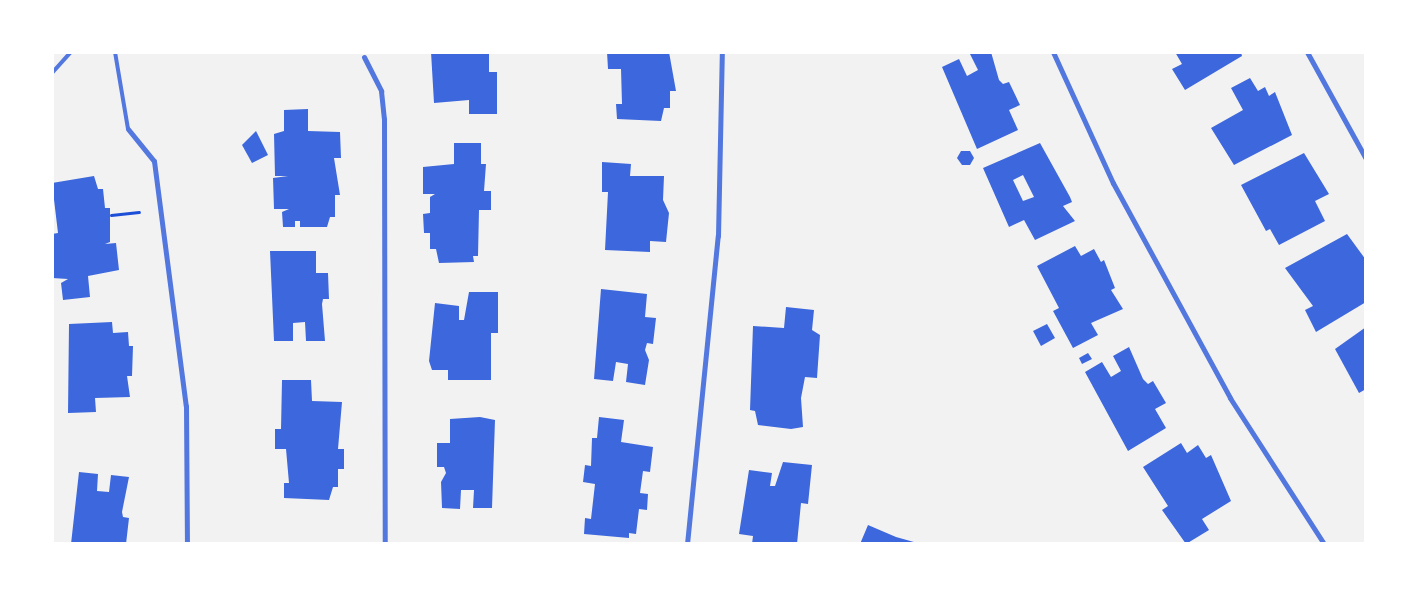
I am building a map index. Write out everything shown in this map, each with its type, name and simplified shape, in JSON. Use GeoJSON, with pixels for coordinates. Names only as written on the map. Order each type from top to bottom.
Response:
{"type":"FeatureCollection","features":[{"type":"Feature","properties":{"kind":"street"},"geometry":{"type":"LineString","coordinates":[[687,544],[718,236],[722,52]]}},
{"type":"Feature","properties":{"kind":"street"},"geometry":{"type":"LineString","coordinates":[[1053,52],[1113,183],[1230,398],[1324,544]]}},
{"type":"Feature","properties":{"kind":"street"},"geometry":{"type":"LineString","coordinates":[[1307,52],[1366,159]]}},
{"type":"Feature","properties":{"kind":"street"},"geometry":{"type":"LineString","coordinates":[[364,57],[380,91],[384,119],[385,544]]}},
{"type":"Feature","properties":{"kind":"street"},"geometry":{"type":"LineString","coordinates":[[128,129],[154,161],[186,406],[187,544]]}},
{"type":"Feature","properties":{"kind":"lane"},"geometry":{"type":"LineString","coordinates":[[52,73],[70,52]]}},
{"type":"Feature","properties":{"kind":"lane"},"geometry":{"type":"LineString","coordinates":[[115,52],[128,129]]}},
{"type":"Feature","properties":{"kind":"path"},"geometry":{"type":"LineString","coordinates":[[111,215],[139,212]]}},
{"type":"Feature","properties":{"kind":"building"},"geometry":{"type":"Polygon","coordinates":[[[431,52],[489,52],[489,72],[497,72],[497,114],[469,114],[469,100],[434,103],[431,52]]]}},
{"type":"Feature","properties":{"kind":"building"},"geometry":{"type":"Polygon","coordinates":[[[607,52],[669,52],[676,91],[670,91],[670,108],[664,108],[661,121],[617,119],[616,104],[622,104],[621,69],[608,69],[607,52]]]}},
{"type":"Feature","properties":{"kind":"building"},"geometry":{"type":"Polygon","coordinates":[[[991,52],[999,80],[1003,84],[1009,82],[1020,105],[1009,110],[1018,130],[977,149],[942,67],[959,59],[967,76],[978,70],[970,54],[991,52]]]}},
{"type":"Feature","properties":{"kind":"building"},"geometry":{"type":"Polygon","coordinates":[[[1175,52],[1241,52],[1242,56],[1185,90],[1172,69],[1182,64],[1175,52]]]}},
{"type":"Feature","properties":{"kind":"building"},"geometry":{"type":"Polygon","coordinates":[[[1250,78],[1258,91],[1265,87],[1269,96],[1275,92],[1292,135],[1234,165],[1211,128],[1243,110],[1231,88],[1250,78]]]}},
{"type":"Feature","properties":{"kind":"building"},"geometry":{"type":"Polygon","coordinates":[[[308,109],[308,131],[340,132],[341,158],[334,158],[340,195],[335,195],[335,217],[330,217],[327,227],[300,227],[300,221],[295,221],[295,227],[283,227],[282,212],[289,209],[274,209],[273,178],[288,176],[275,176],[274,134],[284,131],[284,110],[308,109]]]}},
{"type":"Feature","properties":{"kind":"building"},"geometry":{"type":"Polygon","coordinates":[[[256,131],[268,155],[252,163],[242,145],[256,131]]]}},
{"type":"Feature","properties":{"kind":"building"},"geometry":{"type":"Polygon","coordinates":[[[454,143],[481,143],[481,164],[486,164],[484,191],[491,191],[491,210],[479,210],[478,256],[473,256],[474,262],[439,263],[436,249],[430,249],[430,233],[424,233],[423,214],[430,213],[430,197],[435,194],[423,194],[423,167],[454,164],[454,143]]]}},
{"type":"Feature","properties":{"kind":"building"},"geometry":{"type":"Polygon","coordinates":[[[1040,143],[1070,197],[1072,202],[1063,206],[1075,221],[1035,240],[1024,220],[1009,227],[983,168],[1040,143]],[[1023,175],[1013,180],[1023,201],[1034,197],[1023,175]]]}},
{"type":"Feature","properties":{"kind":"building"},"geometry":{"type":"Polygon","coordinates":[[[961,151],[970,151],[974,158],[970,165],[962,165],[957,158],[961,151]]]}},
{"type":"Feature","properties":{"kind":"building"},"geometry":{"type":"Polygon","coordinates":[[[1304,153],[1329,194],[1315,201],[1325,221],[1279,245],[1270,229],[1266,231],[1241,185],[1304,153]]]}},
{"type":"Feature","properties":{"kind":"building"},"geometry":{"type":"Polygon","coordinates":[[[602,162],[631,164],[630,176],[664,176],[663,200],[669,213],[666,242],[650,241],[650,252],[605,250],[608,192],[602,192],[602,162]]]}},
{"type":"Feature","properties":{"kind":"building"},"geometry":{"type":"Polygon","coordinates":[[[94,176],[98,189],[103,189],[105,208],[110,208],[110,242],[105,244],[116,243],[119,270],[88,276],[90,297],[63,300],[61,283],[68,279],[52,278],[52,234],[58,233],[52,183],[94,176]]]}},
{"type":"Feature","properties":{"kind":"building"},"geometry":{"type":"Polygon","coordinates":[[[1347,234],[1366,260],[1366,302],[1316,332],[1305,310],[1313,306],[1285,268],[1347,234]]]}},
{"type":"Feature","properties":{"kind":"building"},"geometry":{"type":"Polygon","coordinates":[[[1075,246],[1081,256],[1094,249],[1101,262],[1104,260],[1115,288],[1111,290],[1123,309],[1091,323],[1098,335],[1073,348],[1053,311],[1059,308],[1037,266],[1075,246]]]}},
{"type":"Feature","properties":{"kind":"building"},"geometry":{"type":"Polygon","coordinates":[[[270,251],[316,251],[316,273],[328,273],[329,299],[323,299],[322,304],[325,341],[306,341],[305,322],[293,323],[293,341],[274,341],[270,251]]]}},
{"type":"Feature","properties":{"kind":"building"},"geometry":{"type":"Polygon","coordinates":[[[601,289],[647,294],[645,317],[656,318],[653,344],[647,343],[645,350],[649,360],[645,385],[626,382],[628,364],[616,362],[613,381],[594,379],[601,289]]]}},
{"type":"Feature","properties":{"kind":"building"},"geometry":{"type":"Polygon","coordinates":[[[469,292],[498,292],[498,333],[491,333],[491,380],[448,380],[448,370],[432,370],[429,361],[435,303],[459,306],[459,320],[464,320],[469,292]]]}},
{"type":"Feature","properties":{"kind":"building"},"geometry":{"type":"Polygon","coordinates":[[[786,307],[814,310],[812,330],[820,335],[817,378],[805,377],[801,398],[803,427],[791,429],[758,425],[755,411],[750,410],[753,326],[784,328],[786,307]]]}},
{"type":"Feature","properties":{"kind":"building"},"geometry":{"type":"Polygon","coordinates":[[[112,322],[113,333],[128,332],[129,346],[133,346],[132,376],[127,376],[130,397],[95,398],[96,412],[68,413],[69,324],[112,322]]]}},
{"type":"Feature","properties":{"kind":"building"},"geometry":{"type":"Polygon","coordinates":[[[1047,324],[1055,338],[1041,346],[1033,331],[1047,324]]]}},
{"type":"Feature","properties":{"kind":"building"},"geometry":{"type":"Polygon","coordinates":[[[1366,327],[1366,389],[1359,393],[1335,349],[1366,327]]]}},
{"type":"Feature","properties":{"kind":"building"},"geometry":{"type":"Polygon","coordinates":[[[1129,347],[1143,379],[1148,384],[1153,381],[1166,403],[1155,409],[1166,428],[1128,451],[1085,372],[1102,362],[1111,377],[1121,371],[1113,356],[1129,347]]]}},
{"type":"Feature","properties":{"kind":"building"},"geometry":{"type":"Polygon","coordinates":[[[1088,353],[1092,359],[1082,364],[1079,358],[1088,353]]]}},
{"type":"Feature","properties":{"kind":"building"},"geometry":{"type":"Polygon","coordinates":[[[282,380],[311,380],[312,401],[342,402],[338,449],[344,449],[344,469],[338,469],[338,487],[333,487],[329,500],[284,498],[284,483],[289,483],[286,449],[275,449],[275,429],[281,429],[282,380]]]}},
{"type":"Feature","properties":{"kind":"building"},"geometry":{"type":"Polygon","coordinates":[[[480,417],[495,420],[492,508],[473,508],[474,490],[461,490],[460,509],[442,508],[441,482],[446,473],[444,467],[437,467],[437,443],[450,443],[450,419],[480,417]]]}},
{"type":"Feature","properties":{"kind":"building"},"geometry":{"type":"Polygon","coordinates":[[[599,417],[624,420],[621,442],[653,447],[650,472],[643,471],[640,493],[648,494],[647,510],[639,509],[636,534],[629,533],[629,538],[584,534],[585,518],[591,519],[595,484],[583,482],[585,465],[591,466],[592,438],[597,438],[599,417]]]}},
{"type":"Feature","properties":{"kind":"building"},"geometry":{"type":"Polygon","coordinates":[[[1181,443],[1187,453],[1198,445],[1206,458],[1211,455],[1231,501],[1202,519],[1209,530],[1186,544],[1162,510],[1168,506],[1143,467],[1181,443]]]}},
{"type":"Feature","properties":{"kind":"building"},"geometry":{"type":"Polygon","coordinates":[[[783,462],[812,465],[808,504],[801,503],[797,544],[752,544],[753,536],[739,534],[749,470],[772,473],[770,486],[775,486],[783,462]]]}},
{"type":"Feature","properties":{"kind":"building"},"geometry":{"type":"Polygon","coordinates":[[[79,472],[98,474],[97,491],[109,492],[111,475],[129,477],[122,512],[123,517],[129,518],[126,544],[71,544],[79,472]]]}},
{"type":"Feature","properties":{"kind":"building"},"geometry":{"type":"Polygon","coordinates":[[[868,525],[896,537],[921,544],[860,544],[868,525]]]}}]}
